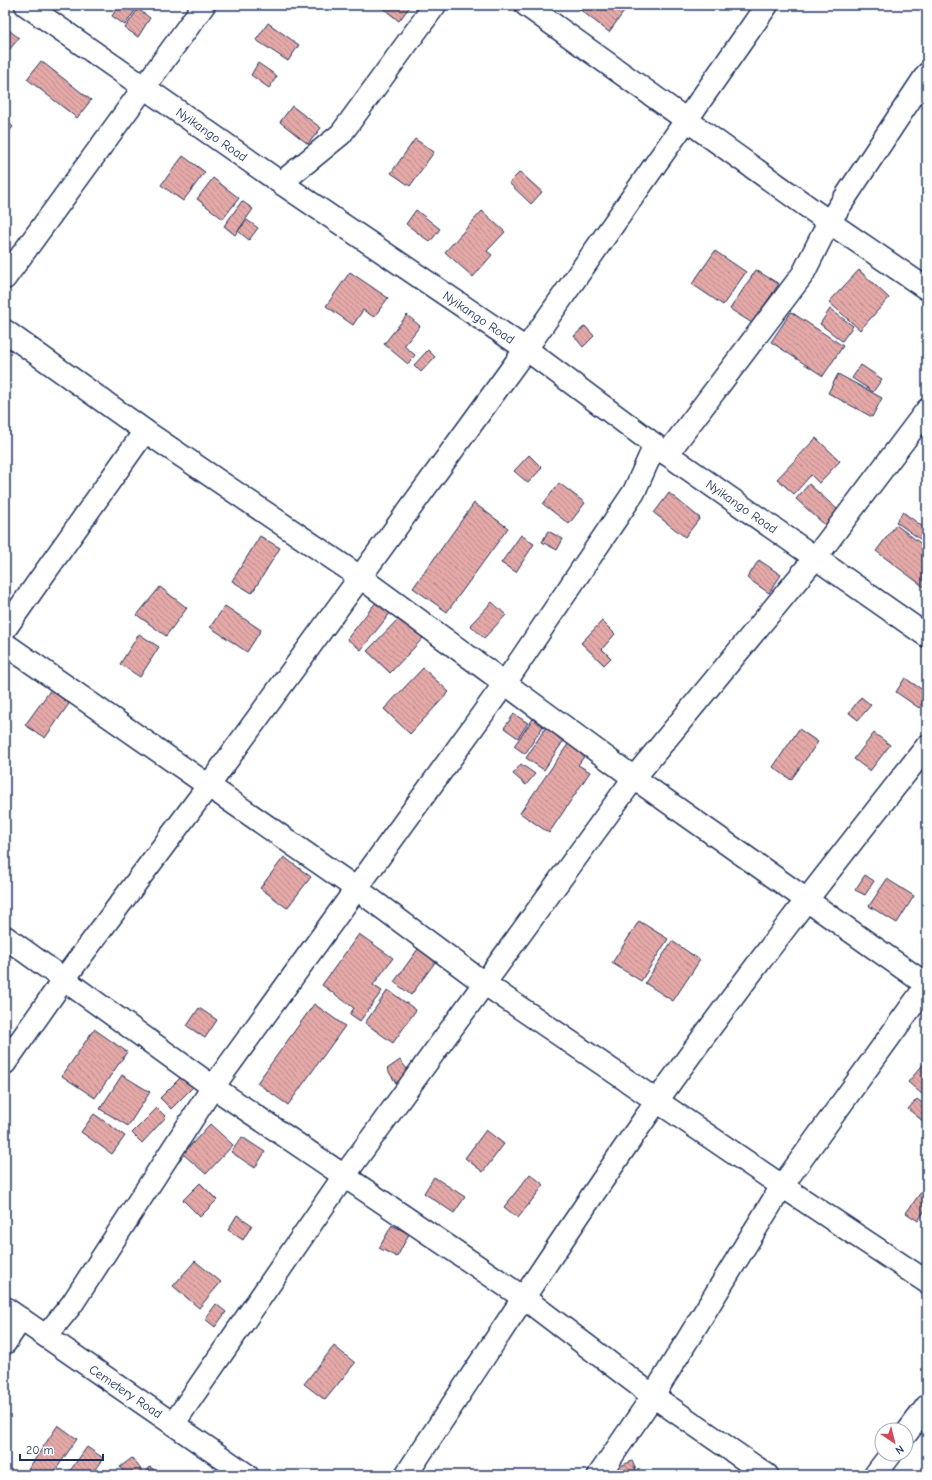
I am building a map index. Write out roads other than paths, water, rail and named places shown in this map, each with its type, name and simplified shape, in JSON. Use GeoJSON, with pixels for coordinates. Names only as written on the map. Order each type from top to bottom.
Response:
{"type":"FeatureCollection","features":[{"type":"Feature","properties":{"kind":"street","name":"Nyikango Road"},"geometry":{"type":"LineString","coordinates":[[26,5],[146,87],[281,183],[526,349],[661,449],[927,636]]}},
{"type":"Feature","properties":{"kind":"street"},"geometry":{"type":"LineString","coordinates":[[5,278],[146,87],[204,5]]}},
{"type":"Feature","properties":{"kind":"street"},"geometry":{"type":"LineString","coordinates":[[281,183],[341,134],[435,5]]}},
{"type":"Feature","properties":{"kind":"street"},"geometry":{"type":"LineString","coordinates":[[526,5],[830,222],[927,289]]}},
{"type":"Feature","properties":{"kind":"street"},"geometry":{"type":"LineString","coordinates":[[5,1063],[64,979],[209,785],[526,349],[767,5]]}},
{"type":"Feature","properties":{"kind":"street"},"geometry":{"type":"LineString","coordinates":[[46,1336],[72,1304],[213,1087],[505,684],[634,492],[661,449],[803,274],[830,222],[927,74]]}},
{"type":"Feature","properties":{"kind":"street"},"geometry":{"type":"LineString","coordinates":[[5,331],[145,431],[360,577],[634,778],[927,985],[782,1186],[653,1396],[599,1475]]}},
{"type":"Feature","properties":{"kind":"street"},"geometry":{"type":"LineString","coordinates":[[174,1423],[344,1176],[634,778],[816,557],[927,410]]}},
{"type":"Feature","properties":{"kind":"street"},"geometry":{"type":"LineString","coordinates":[[5,629],[145,431]]}},
{"type":"Feature","properties":{"kind":"street"},"geometry":{"type":"LineString","coordinates":[[5,644],[357,889],[485,984],[658,1100],[782,1186],[927,1282]]}},
{"type":"Feature","properties":{"kind":"street"},"geometry":{"type":"LineString","coordinates":[[406,1475],[658,1100],[806,899],[927,746]]}},
{"type":"Feature","properties":{"kind":"street"},"geometry":{"type":"LineString","coordinates":[[5,937],[213,1087],[524,1298],[653,1396],[768,1475]]}},
{"type":"Feature","properties":{"kind":"street"},"geometry":{"type":"LineString","coordinates":[[5,1343],[13,1313]]}},
{"type":"Feature","properties":{"kind":"street","name":"Cemetery Road"},"geometry":{"type":"LineString","coordinates":[[13,1313],[174,1423],[247,1475]]}},
{"type":"Feature","properties":{"kind":"street"},"geometry":{"type":"LineString","coordinates":[[914,1423],[927,1406]]}},
{"type":"Feature","properties":{"kind":"street"},"geometry":{"type":"LineString","coordinates":[[875,1475],[885,1462]]}}]}
